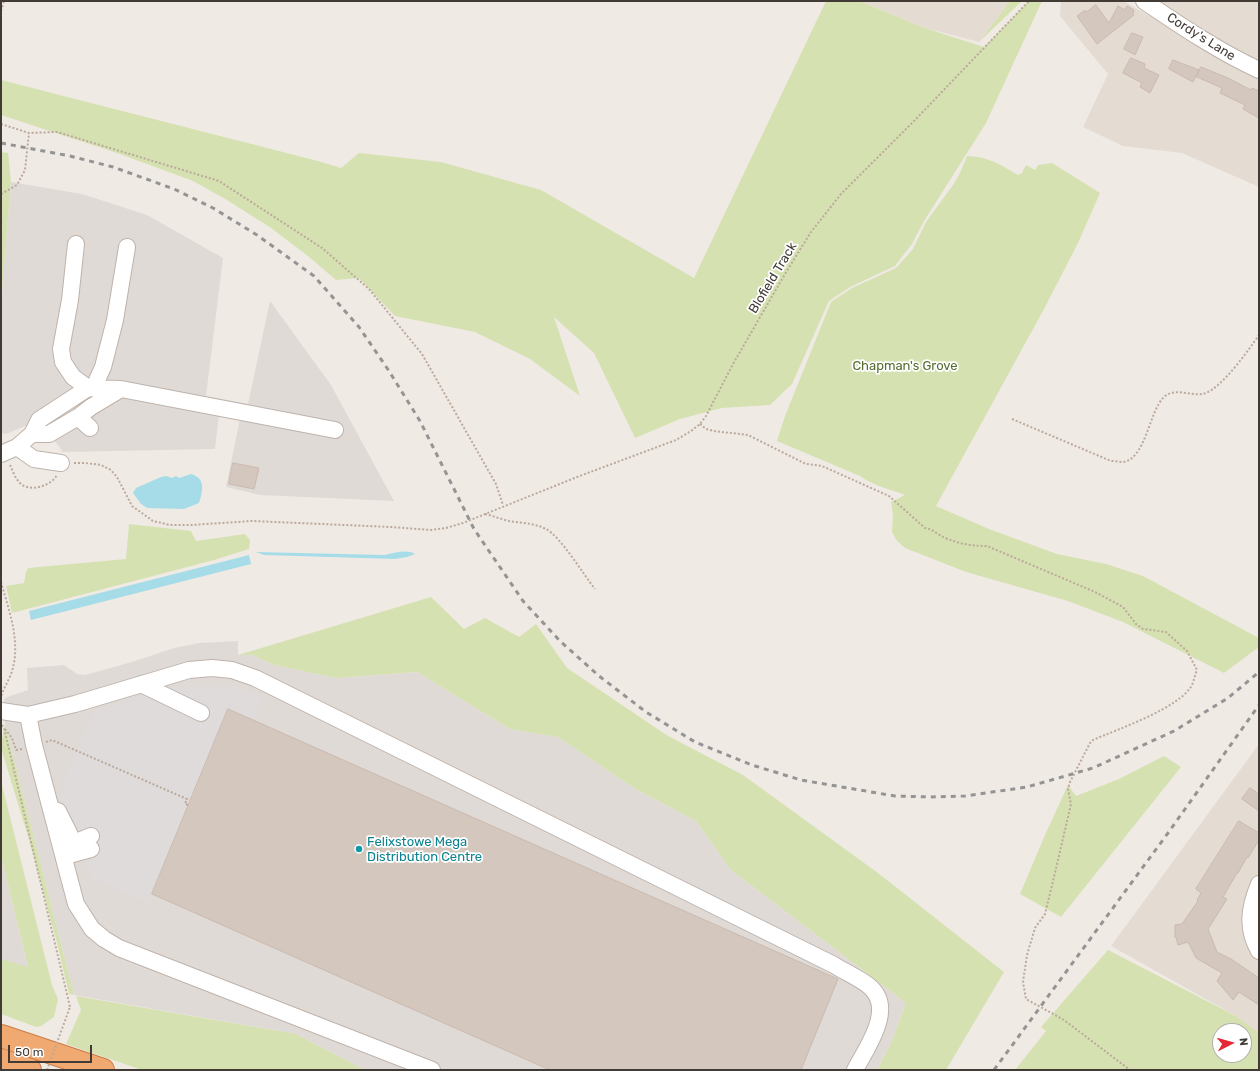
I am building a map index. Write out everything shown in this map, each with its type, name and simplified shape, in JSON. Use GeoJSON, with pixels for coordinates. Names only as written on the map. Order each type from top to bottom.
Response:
{"type":"FeatureCollection","features":[{"type":"Feature","properties":{"kind":"highway"},"geometry":{"type":"LineString","coordinates":[[1,1036],[103,1070]]}},
{"type":"Feature","properties":{"kind":"highway"},"geometry":{"type":"LineString","coordinates":[[1,1060],[30,1070]]}},
{"type":"Feature","properties":{"kind":"street","name":"Cordy's Lane"},"geometry":{"type":"LineString","coordinates":[[1144,1],[1198,37],[1259,70]]}},
{"type":"Feature","properties":{"kind":"street"},"geometry":{"type":"LineString","coordinates":[[76,244],[70,300],[61,349],[63,362],[73,377],[92,388],[122,389],[335,430]]}},
{"type":"Feature","properties":{"kind":"street"},"geometry":{"type":"LineString","coordinates":[[5,459],[32,434],[39,420],[92,388],[97,380],[103,367],[115,320],[127,247]]}},
{"type":"Feature","properties":{"kind":"street"},"geometry":{"type":"LineString","coordinates":[[32,434],[49,434],[122,389]]}},
{"type":"Feature","properties":{"kind":"street"},"geometry":{"type":"LineString","coordinates":[[78,417],[90,428]]}},
{"type":"Feature","properties":{"kind":"street"},"geometry":{"type":"LineString","coordinates":[[17,447],[34,459],[61,462]]}},
{"type":"Feature","properties":{"kind":"street"},"geometry":{"type":"LineString","coordinates":[[1,711],[28,715],[75,704],[189,670],[212,668],[232,670],[255,678],[834,965],[869,986],[879,998],[881,1010],[876,1027],[855,1070]]}},
{"type":"Feature","properties":{"kind":"street"},"geometry":{"type":"LineString","coordinates":[[141,684],[201,713]]}},
{"type":"Feature","properties":{"kind":"street"},"geometry":{"type":"LineString","coordinates":[[28,715],[42,777],[76,904],[92,929],[104,939],[119,948],[432,1070]]}},
{"type":"Feature","properties":{"kind":"street"},"geometry":{"type":"LineString","coordinates":[[42,777],[74,843],[91,842],[63,856]]}},
{"type":"Feature","properties":{"kind":"street"},"geometry":{"type":"LineString","coordinates":[[1259,884],[1251,908],[1250,921],[1251,932],[1259,951]]}},
{"type":"Feature","properties":{"kind":"path"},"geometry":{"type":"LineString","coordinates":[[1,11],[4,1]]}},
{"type":"Feature","properties":{"kind":"path","name":"Blofield Track"},"geometry":{"type":"LineString","coordinates":[[61,462],[85,462],[101,465],[111,470],[117,477],[132,506],[154,521],[170,525],[252,521],[431,530],[446,528],[676,440],[700,424],[706,416],[733,364],[785,274],[811,232],[826,212],[841,194],[936,99],[1029,1]]}},
{"type":"Feature","properties":{"kind":"path"},"geometry":{"type":"LineString","coordinates":[[1,124],[29,133],[57,132],[219,181],[322,248],[369,289],[422,354],[496,484],[503,505]]}},
{"type":"Feature","properties":{"kind":"path"},"geometry":{"type":"LineString","coordinates":[[1,194],[17,185],[25,170],[29,133]]}},
{"type":"Feature","properties":{"kind":"path"},"geometry":{"type":"LineString","coordinates":[[1012,419],[1111,461],[1123,462],[1134,456],[1140,448],[1159,404],[1164,397],[1170,393],[1177,392],[1199,394],[1211,390],[1219,384],[1259,335]]}},
{"type":"Feature","properties":{"kind":"path"},"geometry":{"type":"LineString","coordinates":[[700,424],[714,431],[748,435],[806,464],[822,466],[889,496],[925,528],[931,529],[944,537],[970,546],[988,546],[1096,592],[1122,607],[1136,624],[1143,629],[1166,632],[1187,651],[1197,670],[1192,686],[1177,701],[1093,740],[1070,782],[1068,789],[1071,804],[1054,877],[1045,914],[1035,928],[1027,955],[1023,982],[1026,999],[1064,1020],[1130,1070]]}},
{"type":"Feature","properties":{"kind":"path"},"geometry":{"type":"LineString","coordinates":[[5,459],[20,483],[24,486],[37,488],[47,484],[55,478],[60,470],[61,462]]}},
{"type":"Feature","properties":{"kind":"path"},"geometry":{"type":"LineString","coordinates":[[484,514],[507,521],[535,525],[546,529],[553,534],[595,589]]}},
{"type":"Feature","properties":{"kind":"path"},"geometry":{"type":"LineString","coordinates":[[1,582],[12,620],[15,649],[11,673],[1,697]]}},
{"type":"Feature","properties":{"kind":"path"},"geometry":{"type":"LineString","coordinates":[[1,724],[12,738],[16,750],[52,740],[187,799],[185,804],[188,805]]}},
{"type":"Feature","properties":{"kind":"path"},"geometry":{"type":"LineString","coordinates":[[4,728],[70,1007],[47,1070]]}},
{"type":"Feature","properties":{"kind":"shaded area"},"geometry":{"type":"Polygon","coordinates":[[[859,1],[1010,1],[979,42],[925,28],[859,1]]]}},
{"type":"Feature","properties":{"kind":"shaded area"},"geometry":{"type":"Polygon","coordinates":[[[1061,1],[1123,1],[1259,76],[1259,187],[1182,153],[1123,146],[1083,127],[1108,74],[1060,16],[1061,1]]]}},
{"type":"Feature","properties":{"kind":"shaded area"},"geometry":{"type":"Polygon","coordinates":[[[1151,1],[1259,1],[1259,63],[1151,1]]]}},
{"type":"Feature","properties":{"kind":"shaded area"},"geometry":{"type":"Polygon","coordinates":[[[11,182],[82,194],[147,215],[223,258],[206,396],[248,404],[270,301],[331,385],[394,501],[260,495],[226,487],[240,419],[219,415],[215,449],[63,452],[39,420],[6,434],[1,433],[1,303],[11,182]]]}},
{"type":"Feature","properties":{"kind":"shaded area"},"geometry":{"type":"Polygon","coordinates":[[[238,641],[238,655],[253,655],[274,665],[336,678],[417,672],[510,729],[558,737],[634,788],[696,821],[731,870],[906,1003],[892,1041],[877,1070],[365,1070],[296,1034],[74,995],[5,724],[4,699],[28,690],[27,668],[64,665],[77,674],[85,675],[132,662],[174,648],[199,643],[238,641]]]}},
{"type":"Feature","properties":{"kind":"shaded area"},"geometry":{"type":"Polygon","coordinates":[[[234,686],[263,698],[253,720],[228,709],[148,903],[91,877],[81,847],[59,800],[66,775],[93,713],[145,694],[177,687],[234,686]]]}},
{"type":"Feature","properties":{"kind":"shaded area"},"geometry":{"type":"Polygon","coordinates":[[[1259,744],[1259,1035],[1252,1029],[1252,1023],[1244,1023],[1236,1016],[1111,946],[1259,744]]]}},
{"type":"Feature","properties":{"kind":"shaded area"},"geometry":{"type":"Polygon","coordinates":[[[1,856],[28,968],[1,959],[1,856]]]}},
{"type":"Feature","properties":{"kind":"green space"},"geometry":{"type":"Polygon","coordinates":[[[826,1],[859,1],[925,28],[984,47],[1029,1],[1042,1],[986,123],[924,221],[912,244],[895,266],[850,287],[829,301],[792,384],[770,405],[722,408],[680,419],[635,438],[594,353],[554,317],[580,396],[530,359],[475,332],[395,316],[359,278],[336,280],[308,256],[271,228],[227,200],[193,181],[120,154],[1,115],[1,80],[341,168],[359,153],[441,162],[541,190],[694,278],[826,1]]]}},
{"type":"Feature","properties":{"kind":"green space"},"geometry":{"type":"Polygon","coordinates":[[[1010,1],[1022,1],[979,42],[1010,1]]]}},
{"type":"Feature","properties":{"kind":"green space"},"geometry":{"type":"Polygon","coordinates":[[[1,152],[8,153],[11,182],[1,303],[1,152]]]}},
{"type":"Feature","properties":{"kind":"green space","name":"Chapman's Grove"},"geometry":{"type":"Polygon","coordinates":[[[967,156],[987,159],[1018,175],[1022,173],[1026,165],[1035,170],[1038,165],[1052,163],[1100,193],[1078,243],[1044,309],[936,506],[989,529],[1057,554],[1106,564],[1143,576],[1259,638],[1259,647],[1224,673],[1123,622],[1068,601],[966,572],[905,548],[897,541],[892,532],[893,515],[891,502],[905,495],[876,485],[860,476],[777,441],[785,416],[831,302],[852,288],[896,268],[913,249],[926,222],[960,173],[967,156]]]}},
{"type":"Feature","properties":{"kind":"green space"},"geometry":{"type":"Polygon","coordinates":[[[129,524],[191,531],[196,541],[245,534],[250,540],[249,549],[214,560],[12,613],[6,586],[24,583],[28,568],[126,559],[129,524]]]}},
{"type":"Feature","properties":{"kind":"green space"},"geometry":{"type":"Polygon","coordinates":[[[431,597],[464,629],[485,618],[519,637],[536,624],[567,668],[668,736],[743,775],[878,873],[1004,972],[946,1070],[877,1070],[892,1041],[906,1003],[731,870],[696,821],[634,788],[558,737],[510,729],[417,672],[336,678],[274,665],[253,655],[238,655],[431,597]]]}},
{"type":"Feature","properties":{"kind":"green space"},"geometry":{"type":"Polygon","coordinates":[[[5,724],[74,995],[69,994],[56,939],[29,840],[1,748],[5,724]]]}},
{"type":"Feature","properties":{"kind":"green space"},"geometry":{"type":"Polygon","coordinates":[[[1164,756],[1181,767],[1061,917],[1020,894],[1068,785],[1076,796],[1119,779],[1164,756]]]}},
{"type":"Feature","properties":{"kind":"green space"},"geometry":{"type":"Polygon","coordinates":[[[1,781],[52,985],[58,999],[54,1017],[41,1026],[36,1027],[1,1014],[1,959],[28,967],[1,856],[1,781]]]}},
{"type":"Feature","properties":{"kind":"green space"},"geometry":{"type":"Polygon","coordinates":[[[1108,950],[1236,1016],[1245,1023],[1212,1023],[1212,1063],[1252,1063],[1252,1028],[1259,1033],[1259,1070],[1015,1070],[1046,1031],[1041,1027],[1108,950]]]}},
{"type":"Feature","properties":{"kind":"green space"},"geometry":{"type":"Polygon","coordinates":[[[76,996],[296,1034],[365,1070],[142,1070],[66,1044],[81,1010],[76,996]]]}},
{"type":"Feature","properties":{"kind":"water"},"geometry":{"type":"Polygon","coordinates":[[[191,474],[196,476],[201,482],[202,494],[199,503],[184,509],[147,508],[141,504],[133,493],[136,488],[161,477],[166,476],[172,478],[176,476],[179,478],[191,474]]]}},
{"type":"Feature","properties":{"kind":"water"},"geometry":{"type":"Polygon","coordinates":[[[256,552],[385,555],[396,552],[408,552],[415,554],[395,559],[264,555],[256,552]]]}},
{"type":"Feature","properties":{"kind":"water"},"geometry":{"type":"Polygon","coordinates":[[[249,555],[251,564],[31,620],[29,611],[249,555]]]}},
{"type":"Feature","properties":{"kind":"building"},"geometry":{"type":"Polygon","coordinates":[[[1096,5],[1109,23],[1118,6],[1125,10],[1127,6],[1134,10],[1134,15],[1097,44],[1077,16],[1096,5]]]}},
{"type":"Feature","properties":{"kind":"building"},"geometry":{"type":"Polygon","coordinates":[[[1132,33],[1143,37],[1135,55],[1124,49],[1132,33]]]}},
{"type":"Feature","properties":{"kind":"building"},"geometry":{"type":"Polygon","coordinates":[[[1131,58],[1145,64],[1144,68],[1159,75],[1150,93],[1140,87],[1142,83],[1123,73],[1131,58]]]}},
{"type":"Feature","properties":{"kind":"building"},"geometry":{"type":"Polygon","coordinates":[[[1173,60],[1199,70],[1193,82],[1169,69],[1173,60]]]}},
{"type":"Feature","properties":{"kind":"building"},"geometry":{"type":"Polygon","coordinates":[[[1201,67],[1228,78],[1251,90],[1252,88],[1259,91],[1259,118],[1243,109],[1245,105],[1220,93],[1222,88],[1197,77],[1201,67]]]}},
{"type":"Feature","properties":{"kind":"building"},"geometry":{"type":"Polygon","coordinates":[[[233,463],[259,468],[254,489],[229,484],[233,463]]]}},
{"type":"Feature","properties":{"kind":"building","name":"Felixstowe Mega Distribution Centre"},"geometry":{"type":"Polygon","coordinates":[[[228,709],[838,979],[801,1070],[550,1070],[152,894],[228,709]]]}},
{"type":"Feature","properties":{"kind":"building"},"geometry":{"type":"Polygon","coordinates":[[[1250,788],[1259,794],[1259,811],[1242,799],[1250,788]]]}},
{"type":"Feature","properties":{"kind":"building"},"geometry":{"type":"Polygon","coordinates":[[[1239,821],[1259,833],[1259,840],[1223,897],[1227,899],[1208,929],[1217,952],[1231,959],[1259,978],[1259,1005],[1239,992],[1233,1000],[1217,981],[1222,973],[1196,958],[1188,942],[1178,945],[1176,937],[1175,938],[1175,925],[1182,924],[1198,901],[1197,900],[1201,893],[1196,889],[1239,821]]]}},
{"type":"Feature","properties":{"kind":"railway"},"geometry":{"type":"LineString","coordinates":[[1,143],[70,156],[113,167],[174,189],[213,208],[257,235],[314,276],[359,327],[389,371],[420,421],[474,529],[523,601],[560,641],[599,676],[646,712],[695,742],[752,765],[801,780],[895,796],[965,796],[1027,787],[1093,768],[1174,731],[1228,698],[1259,672]]}},
{"type":"Feature","properties":{"kind":"railway"},"geometry":{"type":"LineString","coordinates":[[994,1070],[1168,833],[1259,705]]}},
{"type":"Feature","properties":{"kind":"place","name":"Felixstowe Mega Distribution Centre"},"geometry":{"type":"Point","coordinates":[359,849]}}]}
